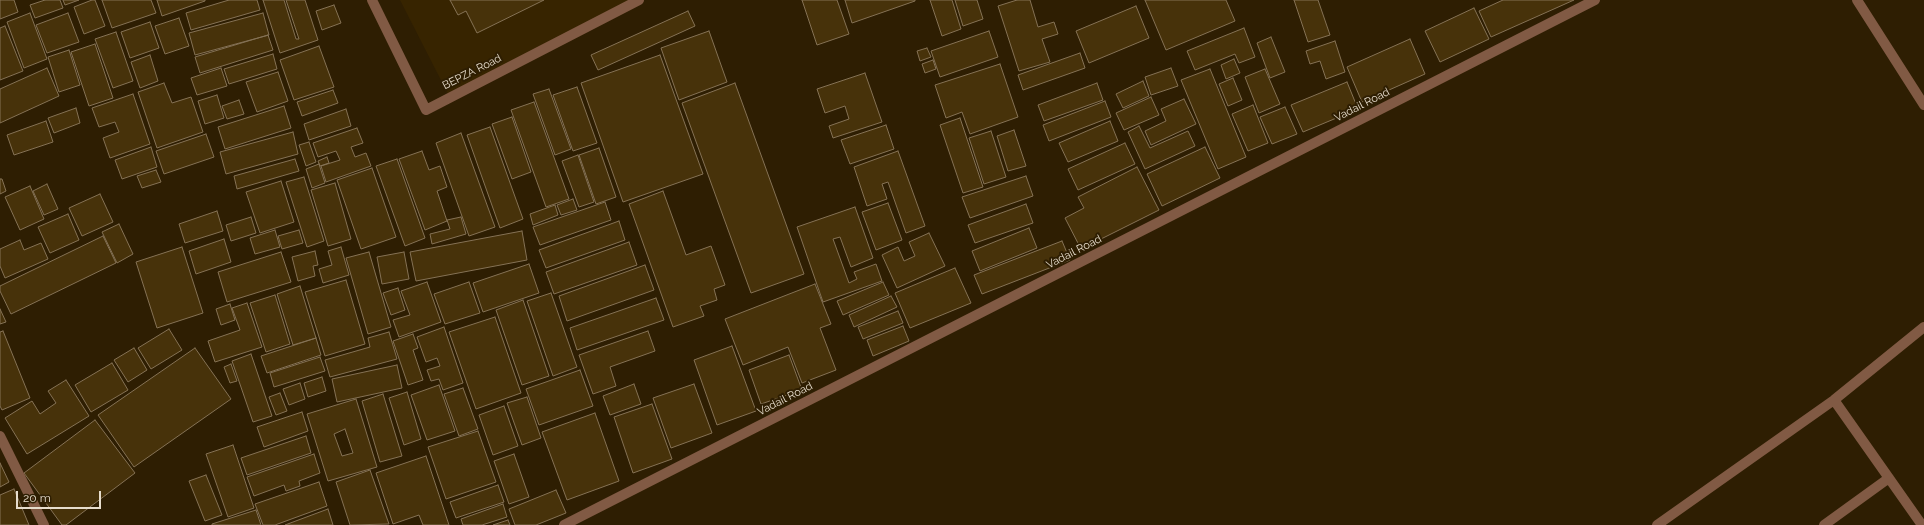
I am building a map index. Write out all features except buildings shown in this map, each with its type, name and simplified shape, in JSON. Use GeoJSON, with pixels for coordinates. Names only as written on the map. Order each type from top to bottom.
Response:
{"type":"FeatureCollection","features":[{"type":"Feature","properties":{"kind":"street","name":"BEPZA Road"},"geometry":{"type":"LineString","coordinates":[[372,0],[426,110],[639,0]]}},
{"type":"Feature","properties":{"kind":"street","name":"Vadail Road"},"geometry":{"type":"LineString","coordinates":[[564,525],[1595,0]]}},
{"type":"Feature","properties":{"kind":"street"},"geometry":{"type":"LineString","coordinates":[[1857,0],[1924,105]]}},
{"type":"Feature","properties":{"kind":"street"},"geometry":{"type":"LineString","coordinates":[[1657,525],[1834,400],[1924,327]]}},
{"type":"Feature","properties":{"kind":"street"},"geometry":{"type":"LineString","coordinates":[[1834,400],[1922,525]]}},
{"type":"Feature","properties":{"kind":"street"},"geometry":{"type":"LineString","coordinates":[[0,436],[44,525]]}},
{"type":"Feature","properties":{"kind":"street"},"geometry":{"type":"LineString","coordinates":[[1824,525],[1889,478]]}},
{"type":"Feature","properties":{"kind":"shaded area"},"geometry":{"type":"Polygon","coordinates":[[[400,0],[640,0],[448,94],[400,0]]]}}]}
